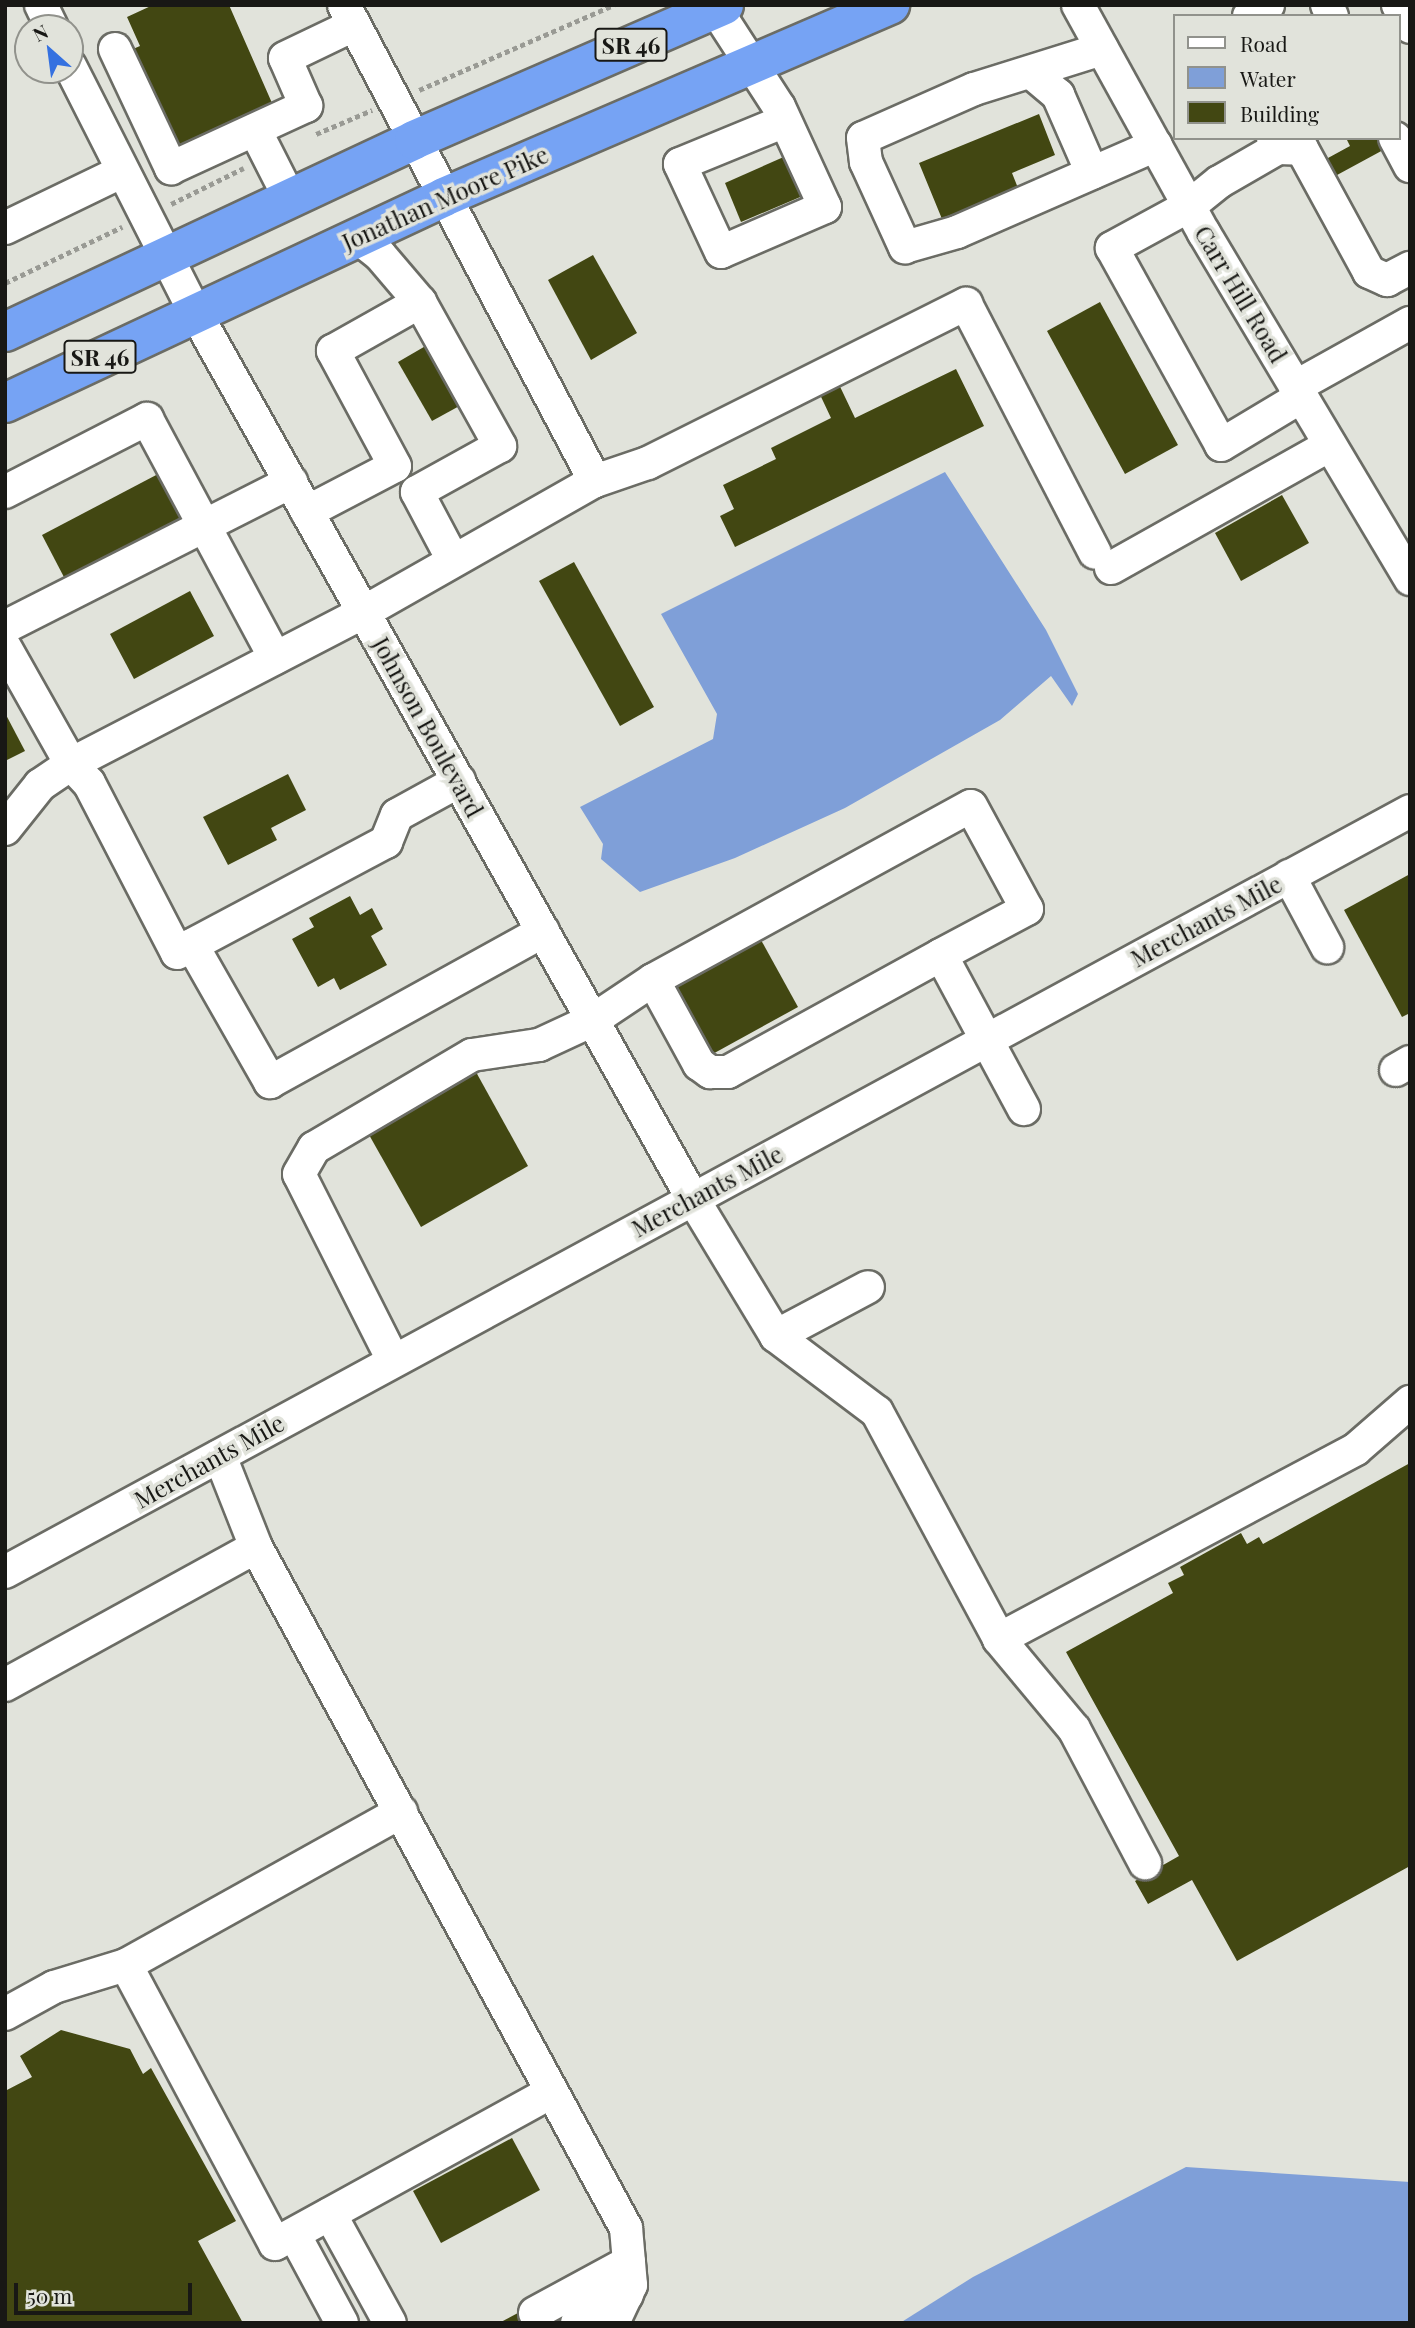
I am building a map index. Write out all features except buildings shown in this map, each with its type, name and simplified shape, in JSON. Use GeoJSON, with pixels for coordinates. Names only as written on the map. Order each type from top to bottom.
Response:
{"type":"FeatureCollection","features":[{"type":"Feature","properties":{"kind":"highway","name":"Jonathan Moore Pike"},"geometry":{"type":"LineString","coordinates":[[5,403],[443,197],[890,5]]}},
{"type":"Feature","properties":{"kind":"highway","name":"SR 46"},"geometry":{"type":"LineString","coordinates":[[13,321],[717,6]]}},
{"type":"Feature","properties":{"kind":"street","name":"Carr Hill Road"},"geometry":{"type":"LineString","coordinates":[[1078,5],[1189,206],[1330,446],[1398,532],[1410,579]]}},
{"type":"Feature","properties":{"kind":"street"},"geometry":{"type":"LineString","coordinates":[[1252,14],[1268,5]]}},
{"type":"Feature","properties":{"kind":"street"},"geometry":{"type":"LineString","coordinates":[[1398,5],[1410,27]]}},
{"type":"Feature","properties":{"kind":"street"},"geometry":{"type":"LineString","coordinates":[[717,6],[785,121],[825,207],[721,252],[680,164],[785,121]]}},
{"type":"Feature","properties":{"kind":"street"},"geometry":{"type":"LineString","coordinates":[[115,49],[171,168],[306,106],[285,58],[349,15],[595,481]]}},
{"type":"Feature","properties":{"kind":"street"},"geometry":{"type":"LineString","coordinates":[[1102,49],[1033,74],[975,89],[863,138],[866,162],[905,247],[957,232],[1156,145]]}},
{"type":"Feature","properties":{"kind":"street"},"geometry":{"type":"LineString","coordinates":[[1033,74],[1058,95],[1092,173]]}},
{"type":"Feature","properties":{"kind":"street","name":"Johnson Boulevard"},"geometry":{"type":"LineString","coordinates":[[79,84],[121,172],[195,312],[693,1199],[776,1336]]}},
{"type":"Feature","properties":{"kind":"street"},"geometry":{"type":"LineString","coordinates":[[255,130],[289,197]]}},
{"type":"Feature","properties":{"kind":"street"},"geometry":{"type":"LineString","coordinates":[[1396,140],[1410,166]]}},
{"type":"Feature","properties":{"kind":"street"},"geometry":{"type":"LineString","coordinates":[[1410,268],[1387,280],[1369,272],[1302,149],[1276,143],[1189,206],[1112,248],[1221,444],[1298,392],[1410,323]]}},
{"type":"Feature","properties":{"kind":"street"},"geometry":{"type":"LineString","coordinates":[[5,228],[121,172]]}},
{"type":"Feature","properties":{"kind":"street"},"geometry":{"type":"LineString","coordinates":[[357,237],[380,256],[420,302],[500,446],[417,492]]}},
{"type":"Feature","properties":{"kind":"street"},"geometry":{"type":"LineString","coordinates":[[420,302],[333,351],[395,466],[417,492],[453,560]]}},
{"type":"Feature","properties":{"kind":"street"},"geometry":{"type":"LineString","coordinates":[[5,829],[40,785],[71,764],[363,612],[595,481],[648,463],[966,304],[1103,560],[1330,446]]}},
{"type":"Feature","properties":{"kind":"street"},"geometry":{"type":"LineString","coordinates":[[5,492],[147,419],[275,658]]}},
{"type":"Feature","properties":{"kind":"street"},"geometry":{"type":"LineString","coordinates":[[307,512],[395,466]]}},
{"type":"Feature","properties":{"kind":"street"},"geometry":{"type":"LineString","coordinates":[[5,627],[291,482]]}},
{"type":"Feature","properties":{"kind":"street"},"geometry":{"type":"LineString","coordinates":[[5,647],[71,764],[89,783],[177,953],[386,842],[397,815],[459,781]]}},
{"type":"Feature","properties":{"kind":"street"},"geometry":{"type":"LineString","coordinates":[[393,1360],[299,1174],[314,1148],[472,1055],[539,1045],[593,1020],[653,979],[971,806],[1027,909],[728,1072],[710,1072],[699,1064],[653,979]]}},
{"type":"Feature","properties":{"kind":"street","name":"Merchants Mile"},"geometry":{"type":"LineString","coordinates":[[5,1572],[1410,811]]}},
{"type":"Feature","properties":{"kind":"street"},"geometry":{"type":"LineString","coordinates":[[1289,876],[1327,947]]}},
{"type":"Feature","properties":{"kind":"street"},"geometry":{"type":"LineString","coordinates":[[192,946],[270,1082],[543,931]]}},
{"type":"Feature","properties":{"kind":"street"},"geometry":{"type":"LineString","coordinates":[[942,955],[1024,1109]]}},
{"type":"Feature","properties":{"kind":"street"},"geometry":{"type":"LineString","coordinates":[[868,1287],[776,1336],[877,1412],[999,1639],[1073,1729],[1145,1863]]}},
{"type":"Feature","properties":{"kind":"street"},"geometry":{"type":"LineString","coordinates":[[999,1639],[1356,1449],[1410,1402]]}},
{"type":"Feature","properties":{"kind":"street"},"geometry":{"type":"LineString","coordinates":[[220,1456],[256,1546],[626,2228],[631,2285],[613,2323]]}},
{"type":"Feature","properties":{"kind":"street"},"geometry":{"type":"LineString","coordinates":[[5,1685],[256,1546]]}},
{"type":"Feature","properties":{"kind":"street"},"geometry":{"type":"LineString","coordinates":[[5,2014],[54,1987],[126,1965],[401,1812]]}},
{"type":"Feature","properties":{"kind":"street"},"geometry":{"type":"LineString","coordinates":[[126,1965],[275,2244],[552,2092]]}},
{"type":"Feature","properties":{"kind":"street"},"geometry":{"type":"LineString","coordinates":[[330,2214],[390,2323]]}},
{"type":"Feature","properties":{"kind":"street"},"geometry":{"type":"LineString","coordinates":[[294,2234],[342,2323]]}},
{"type":"Feature","properties":{"kind":"street"},"geometry":{"type":"LineString","coordinates":[[535,2313],[629,2262]]}},
{"type":"Feature","properties":{"kind":"street"},"geometry":{"type":"LineString","coordinates":[[577,2323],[627,2295]]}},
{"type":"Feature","properties":{"kind":"path"},"geometry":{"type":"LineString","coordinates":[[420,90],[614,5]]}},
{"type":"Feature","properties":{"kind":"path"},"geometry":{"type":"LineString","coordinates":[[314,135],[363,114]]}},
{"type":"Feature","properties":{"kind":"path"},"geometry":{"type":"LineString","coordinates":[[169,204],[245,167]]}},
{"type":"Feature","properties":{"kind":"path"},"geometry":{"type":"LineString","coordinates":[[5,284],[112,232]]}},
{"type":"Feature","properties":{"kind":"water"},"geometry":{"type":"Polygon","coordinates":[[[945,472],[1046,630],[1078,694],[1072,706],[1051,676],[1000,720],[845,808],[735,858],[640,892],[601,859],[603,844],[580,807],[713,739],[717,714],[661,614],[945,472]]]}},
{"type":"Feature","properties":{"kind":"water"},"geometry":{"type":"Polygon","coordinates":[[[1186,2167],[1410,2182],[1410,2323],[900,2323],[973,2277],[1186,2167]]]}}]}
